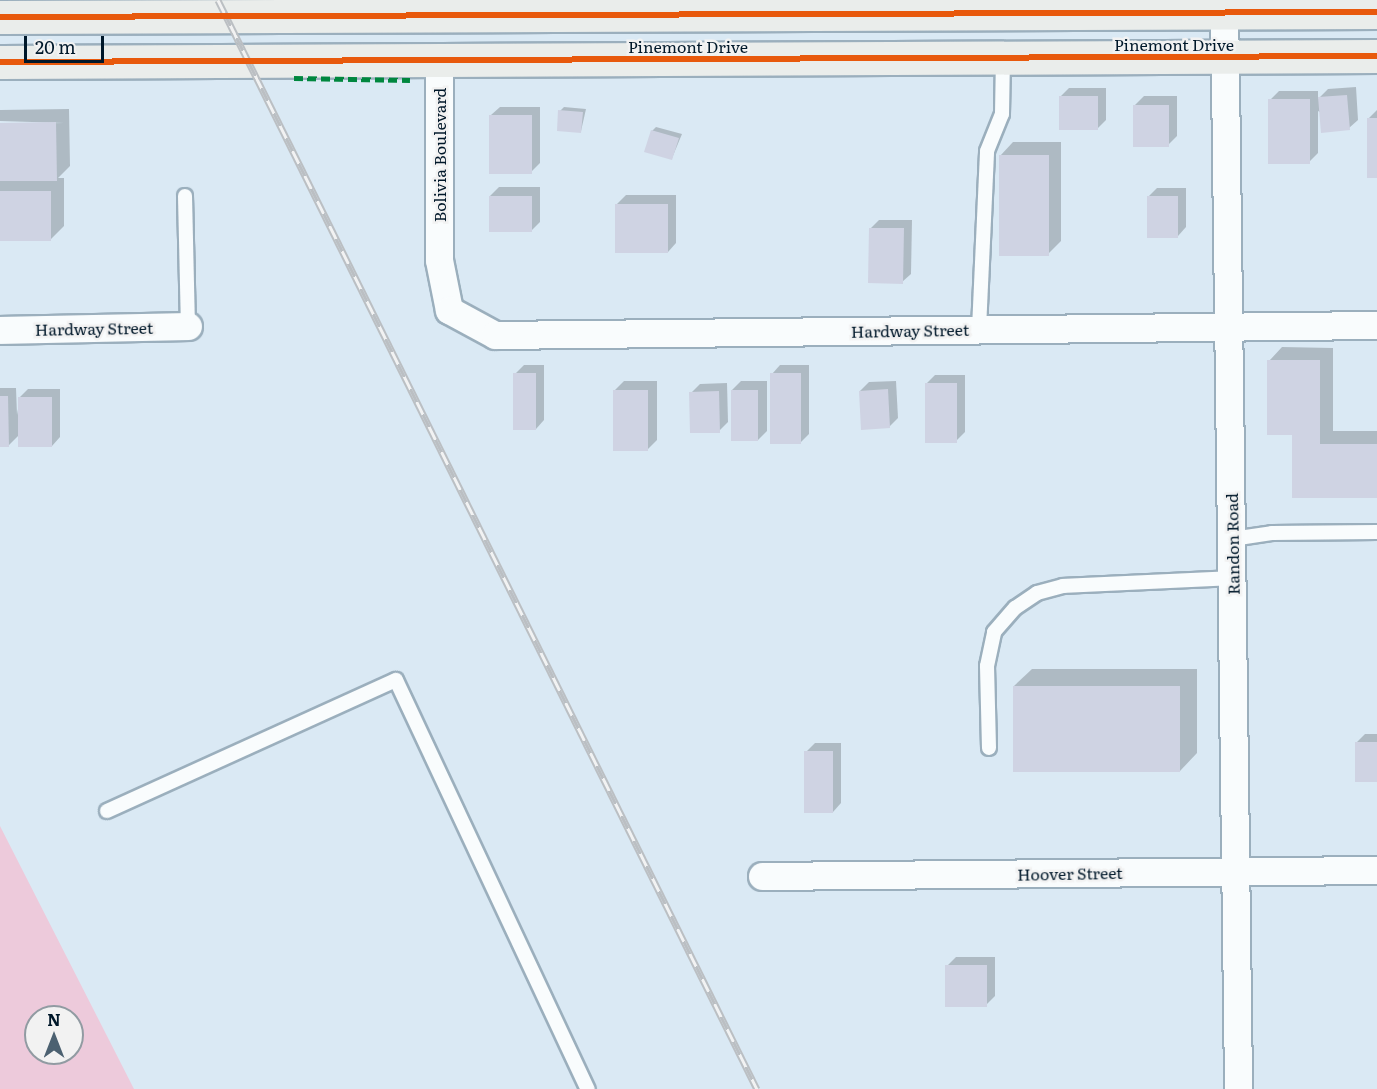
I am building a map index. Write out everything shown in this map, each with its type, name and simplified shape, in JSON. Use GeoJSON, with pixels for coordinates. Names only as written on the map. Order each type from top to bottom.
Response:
{"type":"FeatureCollection","features":[{"type":"Feature","properties":{"kind":"main road","name":"Pinemont Drive"},"geometry":{"type":"LineString","coordinates":[[14,17],[355,7],[1309,6],[1377,12]]}},
{"type":"Feature","properties":{"kind":"main road","name":"Bolivia Boulevard"},"geometry":{"type":"LineString","coordinates":[[439,7],[439,62]]}},
{"type":"Feature","properties":{"kind":"main road"},"geometry":{"type":"LineString","coordinates":[[14,17],[14,62]]}},
{"type":"Feature","properties":{"kind":"main road","name":"Pinemont Drive"},"geometry":{"type":"LineString","coordinates":[[14,62],[439,62],[1377,56]]}},
{"type":"Feature","properties":{"kind":"street","name":"Randon Road"},"geometry":{"type":"LineString","coordinates":[[1224,6],[1230,326],[1238,1089]]}},
{"type":"Feature","properties":{"kind":"street","name":"Bolivia Boulevard"},"geometry":{"type":"LineString","coordinates":[[439,62],[439,260],[449,310]]}},
{"type":"Feature","properties":{"kind":"street","name":"Hardway Street"},"geometry":{"type":"LineString","coordinates":[[449,310],[495,335],[1377,326]]}},
{"type":"Feature","properties":{"kind":"street","name":"Hardway Street"},"geometry":{"type":"LineString","coordinates":[[0,330],[188,326]]}},
{"type":"Feature","properties":{"kind":"street","name":"Hoover Street"},"geometry":{"type":"LineString","coordinates":[[762,876],[1377,870]]}},
{"type":"Feature","properties":{"kind":"lane"},"geometry":{"type":"LineString","coordinates":[[979,329],[987,151],[1002,114],[1003,57]]}},
{"type":"Feature","properties":{"kind":"lane"},"geometry":{"type":"LineString","coordinates":[[184,196],[188,326]]}},
{"type":"Feature","properties":{"kind":"lane"},"geometry":{"type":"LineString","coordinates":[[1232,539],[1272,533],[1377,532]]}},
{"type":"Feature","properties":{"kind":"lane"},"geometry":{"type":"LineString","coordinates":[[989,748],[987,666],[993,632],[1015,608],[1036,593],[1063,586],[1233,578]]}},
{"type":"Feature","properties":{"kind":"lane"},"geometry":{"type":"LineString","coordinates":[[108,811],[396,680],[588,1089]]}},
{"type":"Feature","properties":{"kind":"shaded area"},"geometry":{"type":"Polygon","coordinates":[[[0,826],[134,1089],[0,1089],[0,826]]]}},
{"type":"Feature","properties":{"kind":"building"},"geometry":{"type":"Polygon","coordinates":[[[1347,95],[1350,130],[1321,133],[1318,97],[1347,95]]]}},
{"type":"Feature","properties":{"kind":"building"},"geometry":{"type":"Polygon","coordinates":[[[1059,96],[1098,96],[1098,130],[1059,130],[1059,96]]]}},
{"type":"Feature","properties":{"kind":"building"},"geometry":{"type":"Polygon","coordinates":[[[1268,99],[1310,99],[1310,164],[1268,164],[1268,99]]]}},
{"type":"Feature","properties":{"kind":"building"},"geometry":{"type":"Polygon","coordinates":[[[1133,105],[1169,105],[1169,147],[1133,147],[1133,105]]]}},
{"type":"Feature","properties":{"kind":"building"},"geometry":{"type":"Polygon","coordinates":[[[558,110],[583,112],[581,133],[557,131],[558,110]]]}},
{"type":"Feature","properties":{"kind":"building"},"geometry":{"type":"Polygon","coordinates":[[[489,115],[532,115],[532,174],[489,174],[489,115]]]}},
{"type":"Feature","properties":{"kind":"building"},"geometry":{"type":"Polygon","coordinates":[[[1367,118],[1377,118],[1377,178],[1367,178],[1367,118]]]}},
{"type":"Feature","properties":{"kind":"building"},"geometry":{"type":"Polygon","coordinates":[[[56,122],[57,181],[0,181],[0,123],[56,122]]]}},
{"type":"Feature","properties":{"kind":"building"},"geometry":{"type":"Polygon","coordinates":[[[651,130],[679,138],[672,160],[644,152],[651,130]]]}},
{"type":"Feature","properties":{"kind":"building"},"geometry":{"type":"Polygon","coordinates":[[[999,155],[1049,155],[1049,256],[999,256],[999,155]]]}},
{"type":"Feature","properties":{"kind":"building"},"geometry":{"type":"Polygon","coordinates":[[[0,191],[51,191],[51,241],[0,241],[0,191]]]}},
{"type":"Feature","properties":{"kind":"building"},"geometry":{"type":"Polygon","coordinates":[[[489,196],[532,196],[532,232],[489,232],[489,196]]]}},
{"type":"Feature","properties":{"kind":"building"},"geometry":{"type":"Polygon","coordinates":[[[1147,196],[1178,196],[1178,238],[1147,238],[1147,196]]]}},
{"type":"Feature","properties":{"kind":"building"},"geometry":{"type":"Polygon","coordinates":[[[615,204],[668,204],[668,253],[615,253],[615,204]]]}},
{"type":"Feature","properties":{"kind":"building"},"geometry":{"type":"Polygon","coordinates":[[[869,228],[904,228],[903,284],[868,283],[869,228]]]}},
{"type":"Feature","properties":{"kind":"building"},"geometry":{"type":"Polygon","coordinates":[[[1267,360],[1320,360],[1320,444],[1377,444],[1377,498],[1292,498],[1292,435],[1267,435],[1267,360]]]}},
{"type":"Feature","properties":{"kind":"building"},"geometry":{"type":"Polygon","coordinates":[[[513,373],[536,373],[536,430],[513,430],[513,373]]]}},
{"type":"Feature","properties":{"kind":"building"},"geometry":{"type":"Polygon","coordinates":[[[770,373],[801,373],[801,444],[770,444],[770,373]]]}},
{"type":"Feature","properties":{"kind":"building"},"geometry":{"type":"Polygon","coordinates":[[[925,383],[957,383],[957,443],[925,443],[925,383]]]}},
{"type":"Feature","properties":{"kind":"building"},"geometry":{"type":"Polygon","coordinates":[[[888,389],[890,428],[861,430],[859,391],[888,389]]]}},
{"type":"Feature","properties":{"kind":"building"},"geometry":{"type":"Polygon","coordinates":[[[613,390],[648,390],[648,451],[613,451],[613,390]]]}},
{"type":"Feature","properties":{"kind":"building"},"geometry":{"type":"Polygon","coordinates":[[[731,390],[758,390],[758,441],[731,441],[731,390]]]}},
{"type":"Feature","properties":{"kind":"building"},"geometry":{"type":"Polygon","coordinates":[[[719,391],[720,433],[690,433],[689,392],[719,391]]]}},
{"type":"Feature","properties":{"kind":"building"},"geometry":{"type":"Polygon","coordinates":[[[0,396],[8,396],[9,447],[0,447],[0,396]]]}},
{"type":"Feature","properties":{"kind":"building"},"geometry":{"type":"Polygon","coordinates":[[[18,397],[52,397],[52,447],[18,447],[18,397]]]}},
{"type":"Feature","properties":{"kind":"building"},"geometry":{"type":"Polygon","coordinates":[[[1013,686],[1180,686],[1180,772],[1013,772],[1013,686]]]}},
{"type":"Feature","properties":{"kind":"building"},"geometry":{"type":"Polygon","coordinates":[[[1355,742],[1377,742],[1377,782],[1355,782],[1355,742]]]}},
{"type":"Feature","properties":{"kind":"building"},"geometry":{"type":"Polygon","coordinates":[[[804,751],[833,751],[833,813],[804,813],[804,751]]]}},
{"type":"Feature","properties":{"kind":"building"},"geometry":{"type":"Polygon","coordinates":[[[945,965],[987,965],[987,1007],[945,1007],[945,965]]]}},
{"type":"Feature","properties":{"kind":"railway"},"geometry":{"type":"LineString","coordinates":[[218,0],[757,1089]]}},
{"type":"Feature","properties":{"kind":"marked path"},"geometry":{"type":"LineString","coordinates":[[294,78],[410,80]]}},
{"type":"Feature","properties":{"kind":"cycle path"},"geometry":{"type":"LineString","coordinates":[[0,17],[1377,12]]}},
{"type":"Feature","properties":{"kind":"cycle path"},"geometry":{"type":"LineString","coordinates":[[0,62],[1377,56]]}}]}
